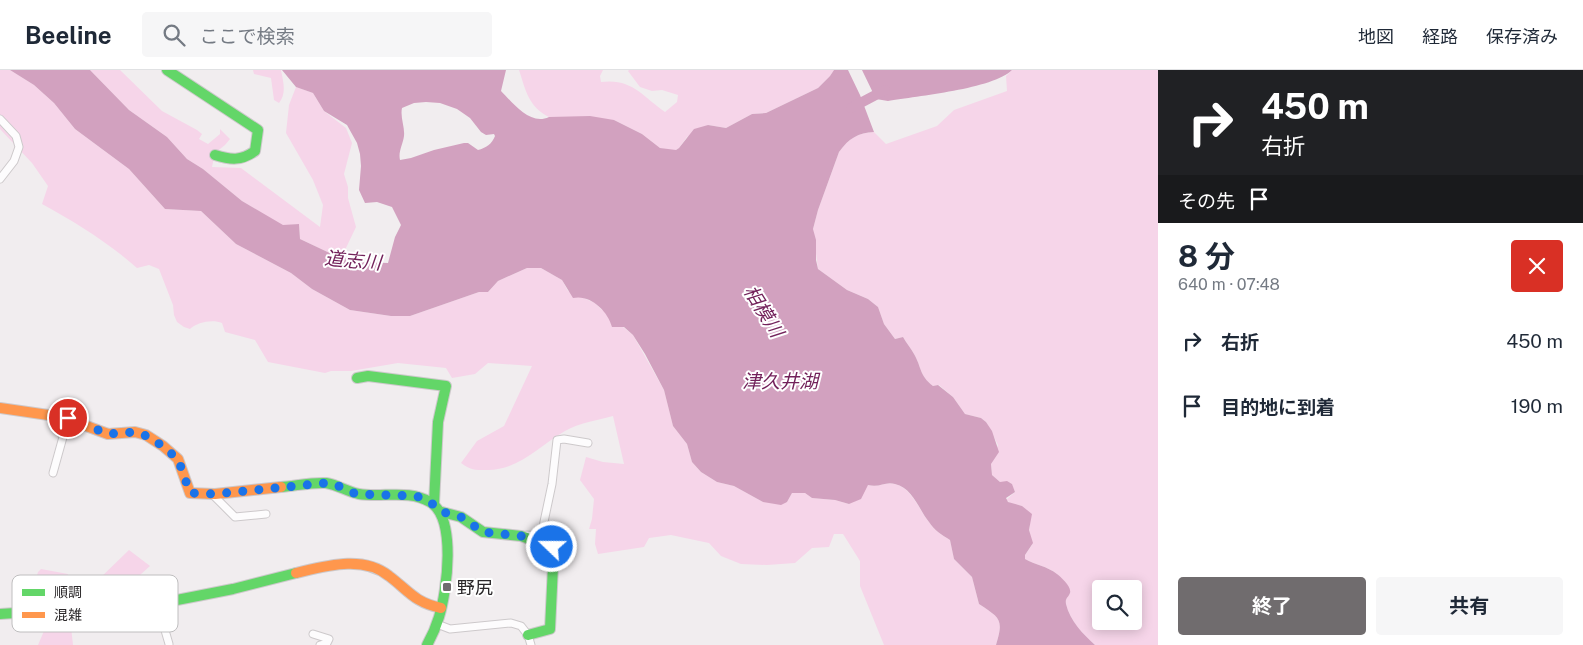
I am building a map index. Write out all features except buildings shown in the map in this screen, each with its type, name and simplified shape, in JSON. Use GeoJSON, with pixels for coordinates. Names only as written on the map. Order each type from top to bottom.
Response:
{"type":"FeatureCollection","features":[{"type":"Feature","properties":{"kind":"street"},"geometry":{"type":"LineString","coordinates":[[167,70],[258,130],[255,151],[248,156],[237,160],[216,155]]}},
{"type":"Feature","properties":{"kind":"street"},"geometry":{"type":"LineString","coordinates":[[0,119],[16,136],[19,147],[14,161],[0,179]]}},
{"type":"Feature","properties":{"kind":"street"},"geometry":{"type":"LineString","coordinates":[[357,378],[368,376],[446,386],[437,435],[434,504]]}},
{"type":"Feature","properties":{"kind":"street"},"geometry":{"type":"LineString","coordinates":[[0,408],[68,418],[108,434],[135,432],[152,438],[178,459],[190,493],[212,494],[326,483],[334,484],[356,494],[416,496],[434,504],[442,512],[461,517],[483,532],[521,536],[552,547],[550,629],[529,640],[521,626],[511,623],[450,629],[437,624]]}},
{"type":"Feature","properties":{"kind":"street"},"geometry":{"type":"LineString","coordinates":[[53,473],[68,418]]}},
{"type":"Feature","properties":{"kind":"street"},"geometry":{"type":"LineString","coordinates":[[521,536],[528,534],[541,536],[552,484],[557,440],[564,439],[588,443]]}},
{"type":"Feature","properties":{"kind":"street"},"geometry":{"type":"LineString","coordinates":[[212,494],[234,517],[266,514]]}},
{"type":"Feature","properties":{"kind":"street"},"geometry":{"type":"LineString","coordinates":[[427,645],[437,624],[448,567],[442,512]]}},
{"type":"Feature","properties":{"kind":"street"},"geometry":{"type":"LineString","coordinates":[[178,600],[255,584],[324,567],[366,564],[379,568],[392,576],[415,598],[440,608]]}},
{"type":"Feature","properties":{"kind":"street"},"geometry":{"type":"LineString","coordinates":[[165,632],[169,644]]}},
{"type":"Feature","properties":{"kind":"street"},"geometry":{"type":"LineString","coordinates":[[313,634],[329,639],[327,643],[320,645]]}},
{"type":"Feature","properties":{"kind":"shaded area"},"geometry":{"type":"Polygon","coordinates":[[[0,70],[10,70],[34,85],[54,103],[75,129],[129,169],[165,209],[201,211],[236,244],[291,273],[312,289],[350,310],[391,316],[410,316],[479,292],[488,292],[498,281],[527,268],[541,268],[562,280],[568,291],[595,303],[633,335],[664,390],[673,426],[687,444],[692,462],[701,472],[717,482],[734,486],[763,502],[787,502],[792,493],[805,493],[812,498],[835,500],[849,504],[868,485],[876,486],[891,483],[901,486],[906,490],[933,527],[950,540],[954,559],[972,577],[979,604],[996,616],[1000,624],[1000,630],[996,645],[884,645],[860,586],[860,561],[843,534],[834,534],[829,547],[812,548],[795,563],[741,564],[721,556],[709,543],[671,535],[649,538],[644,547],[598,554],[595,544],[596,529],[589,529],[594,499],[580,480],[586,457],[603,462],[624,464],[613,416],[570,428],[528,457],[508,466],[498,469],[479,470],[461,463],[477,441],[504,426],[532,366],[488,363],[475,374],[452,378],[446,368],[398,363],[351,371],[331,371],[325,373],[268,362],[255,340],[225,332],[222,323],[210,321],[190,329],[184,327],[177,322],[173,305],[159,269],[149,265],[137,268],[91,233],[42,204],[48,186],[32,163],[0,129],[0,70]]]}},
{"type":"Feature","properties":{"kind":"shaded area"},"geometry":{"type":"Polygon","coordinates":[[[90,70],[120,70],[162,111],[197,130],[202,134],[199,139],[208,144],[220,134],[220,129],[230,139],[215,153],[212,167],[241,168],[320,227],[323,205],[313,180],[286,133],[289,105],[296,87],[313,93],[324,111],[346,128],[352,143],[344,174],[356,227],[345,250],[336,256],[300,239],[299,224],[283,226],[242,201],[203,169],[187,159],[167,137],[129,110],[90,70]]]}},
{"type":"Feature","properties":{"kind":"shaded area"},"geometry":{"type":"Polygon","coordinates":[[[253,70],[281,70],[284,91],[279,103],[274,100],[271,78],[254,74],[253,70]]]}},
{"type":"Feature","properties":{"kind":"shaded area"},"geometry":{"type":"Polygon","coordinates":[[[519,70],[603,70],[600,76],[601,82],[612,81],[629,86],[643,94],[665,112],[677,102],[678,95],[662,90],[652,91],[640,87],[629,70],[834,70],[818,88],[766,113],[752,114],[726,128],[708,125],[687,137],[676,150],[667,150],[660,148],[642,134],[614,120],[549,117],[532,103],[519,70]]]}},
{"type":"Feature","properties":{"kind":"shaded area"},"geometry":{"type":"Polygon","coordinates":[[[1012,70],[1158,70],[1158,645],[1095,645],[1082,632],[1068,610],[1066,600],[1070,591],[1059,575],[1025,559],[1025,555],[1032,545],[1030,525],[1022,506],[1006,500],[1015,492],[1011,483],[1000,482],[992,475],[991,464],[998,445],[986,422],[981,418],[965,414],[953,397],[939,385],[933,386],[928,382],[917,359],[903,337],[895,339],[884,324],[878,307],[868,299],[847,290],[818,269],[813,229],[839,152],[846,143],[859,135],[874,132],[886,144],[937,126],[954,110],[1007,91],[1006,76],[1012,70]]]}},
{"type":"Feature","properties":{"kind":"shaded area"},"geometry":{"type":"Polygon","coordinates":[[[129,550],[150,566],[140,575],[103,575],[129,550]]]}},
{"type":"Feature","properties":{"kind":"shaded area"},"geometry":{"type":"Polygon","coordinates":[[[41,569],[68,574],[37,575],[41,569]]]}},
{"type":"Feature","properties":{"kind":"shaded area"},"geometry":{"type":"Polygon","coordinates":[[[44,632],[72,632],[73,645],[38,645],[44,632]]]}},
{"type":"Feature","properties":{"kind":"water","name":"津久井湖"},"geometry":{"type":"Polygon","coordinates":[[[10,70],[90,70],[129,110],[167,137],[187,159],[203,169],[242,201],[283,225],[299,224],[300,239],[336,256],[360,262],[388,263],[395,237],[401,225],[392,207],[377,202],[365,203],[359,190],[361,166],[357,143],[347,125],[324,111],[313,93],[296,87],[282,70],[506,70],[501,91],[516,107],[529,116],[542,119],[549,117],[590,116],[614,120],[642,134],[660,148],[676,150],[694,129],[708,125],[726,128],[752,114],[766,113],[818,88],[834,70],[848,70],[874,132],[854,137],[839,152],[813,229],[816,240],[818,269],[847,290],[868,299],[878,307],[884,324],[895,339],[903,337],[917,359],[928,382],[933,386],[938,385],[953,397],[965,414],[981,418],[986,422],[992,431],[999,452],[991,464],[992,475],[1000,482],[1007,481],[1012,484],[1015,492],[1006,498],[1008,502],[1022,506],[1032,514],[1029,530],[1033,543],[1025,555],[1025,559],[1053,571],[1066,582],[1070,591],[1066,599],[1068,610],[1074,622],[1095,645],[996,645],[1000,624],[996,616],[979,604],[972,577],[954,559],[950,540],[933,527],[915,500],[901,486],[891,483],[876,486],[868,485],[861,499],[849,504],[835,500],[812,498],[805,493],[792,493],[787,502],[781,505],[763,502],[734,486],[717,482],[701,472],[692,462],[687,444],[673,426],[664,390],[633,335],[624,327],[612,327],[607,315],[597,305],[586,299],[573,298],[562,280],[541,268],[527,268],[498,281],[488,292],[479,292],[410,316],[391,316],[350,310],[312,289],[291,273],[236,244],[201,211],[165,209],[129,169],[75,129],[54,103],[34,85],[10,70]],[[414,103],[402,108],[404,136],[400,160],[464,143],[468,143],[478,150],[486,147],[492,141],[495,136],[494,134],[486,135],[481,132],[470,118],[457,109],[440,103],[414,103]]]}},
{"type":"Feature","properties":{"kind":"water"},"geometry":{"type":"Polygon","coordinates":[[[862,70],[1012,70],[1002,77],[972,87],[888,101],[876,99],[862,70]]]}},
{"type":"Feature","properties":{"kind":"waterway","name":"相模川"},"geometry":{"type":"LineString","coordinates":[[851,108],[885,90]]}},
{"type":"Feature","properties":{"kind":"traffic: fast"},"geometry":{"type":"LineString","coordinates":[[167,70],[258,130],[255,151],[245,157],[236,159],[215,155]]}},
{"type":"Feature","properties":{"kind":"traffic: fast"},"geometry":{"type":"LineString","coordinates":[[357,378],[368,376],[446,386],[438,422],[434,504]]}},
{"type":"Feature","properties":{"kind":"traffic: fast"},"geometry":{"type":"LineString","coordinates":[[281,487],[326,483],[359,494],[404,495],[422,498],[430,502],[438,510],[444,523],[447,539],[447,573],[439,617],[427,645]]}},
{"type":"Feature","properties":{"kind":"traffic: fast"},"geometry":{"type":"LineString","coordinates":[[442,512],[461,517],[483,532],[521,536],[552,547],[550,629],[528,635]]}},
{"type":"Feature","properties":{"kind":"traffic: fast"},"geometry":{"type":"LineString","coordinates":[[178,600],[233,589],[296,573]]}},
{"type":"Feature","properties":{"kind":"traffic: fast"},"geometry":{"type":"LineString","coordinates":[[0,614],[12,613]]}},
{"type":"Feature","properties":{"kind":"traffic: slow"},"geometry":{"type":"LineString","coordinates":[[0,408],[62,417],[108,434],[135,432],[146,435],[178,459],[190,493],[215,494],[281,487]]}},
{"type":"Feature","properties":{"kind":"traffic: slow"},"geometry":{"type":"LineString","coordinates":[[296,573],[332,565],[356,564],[368,566],[389,576],[424,603],[441,608]]}},
{"type":"Feature","properties":{"kind":"place","name":"野尻"},"geometry":{"type":"Point","coordinates":[447,587]}},
{"type":"Feature","properties":{"kind":"route"},"geometry":{"type":"LineString","coordinates":[[68,418],[108,434],[135,432],[152,438],[178,459],[190,493],[203,495],[326,483],[334,484],[356,494],[416,496],[434,504],[442,512],[461,517],[483,532],[521,536],[552,547]]}},
{"type":"Feature","properties":{"kind":"water label","name":"道志川"},"geometry":{"type":"Point","coordinates":[353,260]}}]}
